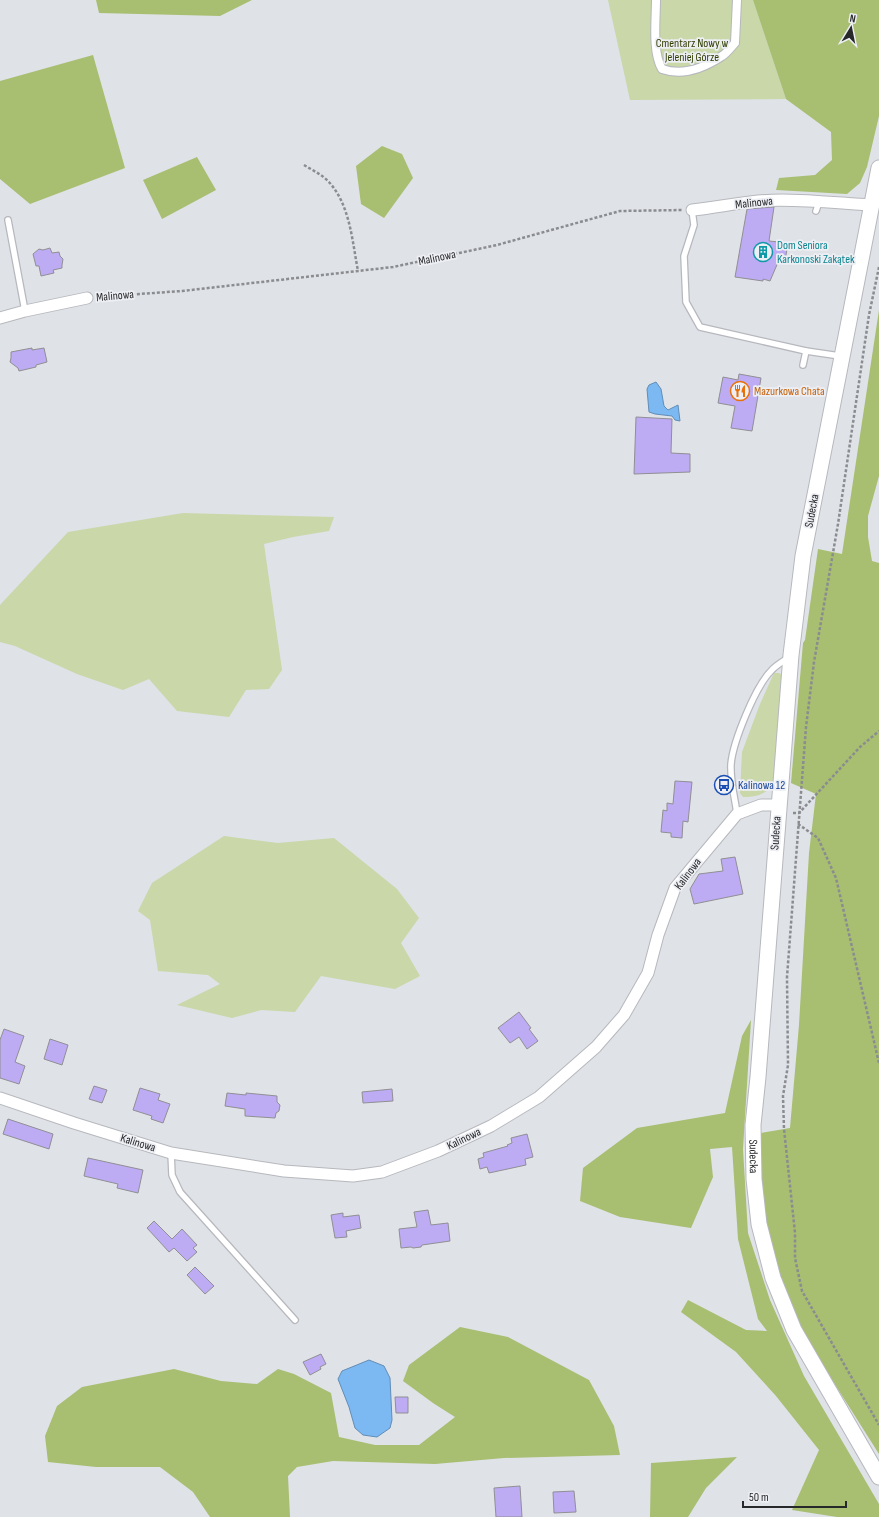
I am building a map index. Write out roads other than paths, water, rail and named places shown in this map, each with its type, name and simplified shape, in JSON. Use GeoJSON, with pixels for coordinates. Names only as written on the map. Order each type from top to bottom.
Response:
{"type":"FeatureCollection","features":[{"type":"Feature","properties":{"kind":"main road","name":"Sudecka"},"geometry":{"type":"LineString","coordinates":[[879,168],[803,556],[791,655],[753,1125],[754,1179],[759,1224],[773,1278],[794,1330],[879,1477]]}},
{"type":"Feature","properties":{"kind":"street"},"geometry":{"type":"LineString","coordinates":[[656,0],[656,47],[658,62],[662,70],[682,73],[706,65],[723,56],[735,43],[737,0]]}},
{"type":"Feature","properties":{"kind":"street","name":"Malinowa"},"geometry":{"type":"LineString","coordinates":[[692,210],[718,208],[758,201],[778,200],[817,207],[872,205]]}},
{"type":"Feature","properties":{"kind":"street","name":"Malinowa"},"geometry":{"type":"LineString","coordinates":[[0,318],[25,311],[87,298]]}},
{"type":"Feature","properties":{"kind":"street","name":"Kalinowa"},"geometry":{"type":"LineString","coordinates":[[0,1098],[171,1153],[284,1171],[353,1176],[382,1172],[438,1152],[491,1126],[539,1097],[596,1047],[624,1015],[648,973],[658,935],[675,888],[737,814],[761,805],[778,805]]}},
{"type":"Feature","properties":{"kind":"lane"},"geometry":{"type":"LineString","coordinates":[[692,210],[694,225],[684,256],[686,302],[700,327],[806,351],[842,357]]}},
{"type":"Feature","properties":{"kind":"lane"},"geometry":{"type":"LineString","coordinates":[[8,220],[25,311]]}},
{"type":"Feature","properties":{"kind":"lane"},"geometry":{"type":"LineString","coordinates":[[803,365],[806,351]]}},
{"type":"Feature","properties":{"kind":"lane"},"geometry":{"type":"LineString","coordinates":[[737,814],[732,784],[731,765],[734,747],[745,718],[762,682],[771,671],[791,655]]}},
{"type":"Feature","properties":{"kind":"lane"},"geometry":{"type":"LineString","coordinates":[[171,1153],[172,1175],[180,1192],[296,1320]]}},
{"type":"Feature","properties":{"kind":"water"},"geometry":{"type":"Polygon","coordinates":[[[656,382],[661,389],[664,406],[668,410],[678,405],[680,421],[675,420],[672,416],[649,412],[647,389],[649,385],[656,382]]]}},
{"type":"Feature","properties":{"kind":"water"},"geometry":{"type":"Polygon","coordinates":[[[369,1360],[384,1366],[390,1378],[392,1420],[390,1428],[377,1437],[363,1435],[355,1428],[349,1407],[338,1379],[342,1371],[369,1360]]]}},
{"type":"Feature","properties":{"kind":"place","name":"Dom Seniora Karkonoski Zakątek"},"geometry":{"type":"Point","coordinates":[763,252]}},
{"type":"Feature","properties":{"kind":"place","name":"Mazurkowa Chata"},"geometry":{"type":"Point","coordinates":[740,391]}},
{"type":"Feature","properties":{"kind":"place","name":"Kalinowa 12"},"geometry":{"type":"Point","coordinates":[724,785]}},
{"type":"Feature","properties":{"kind":"park label","name":"Cmentarz Nowy w Jeleniej Górze"},"geometry":{"type":"Point","coordinates":[692,50]}}]}
